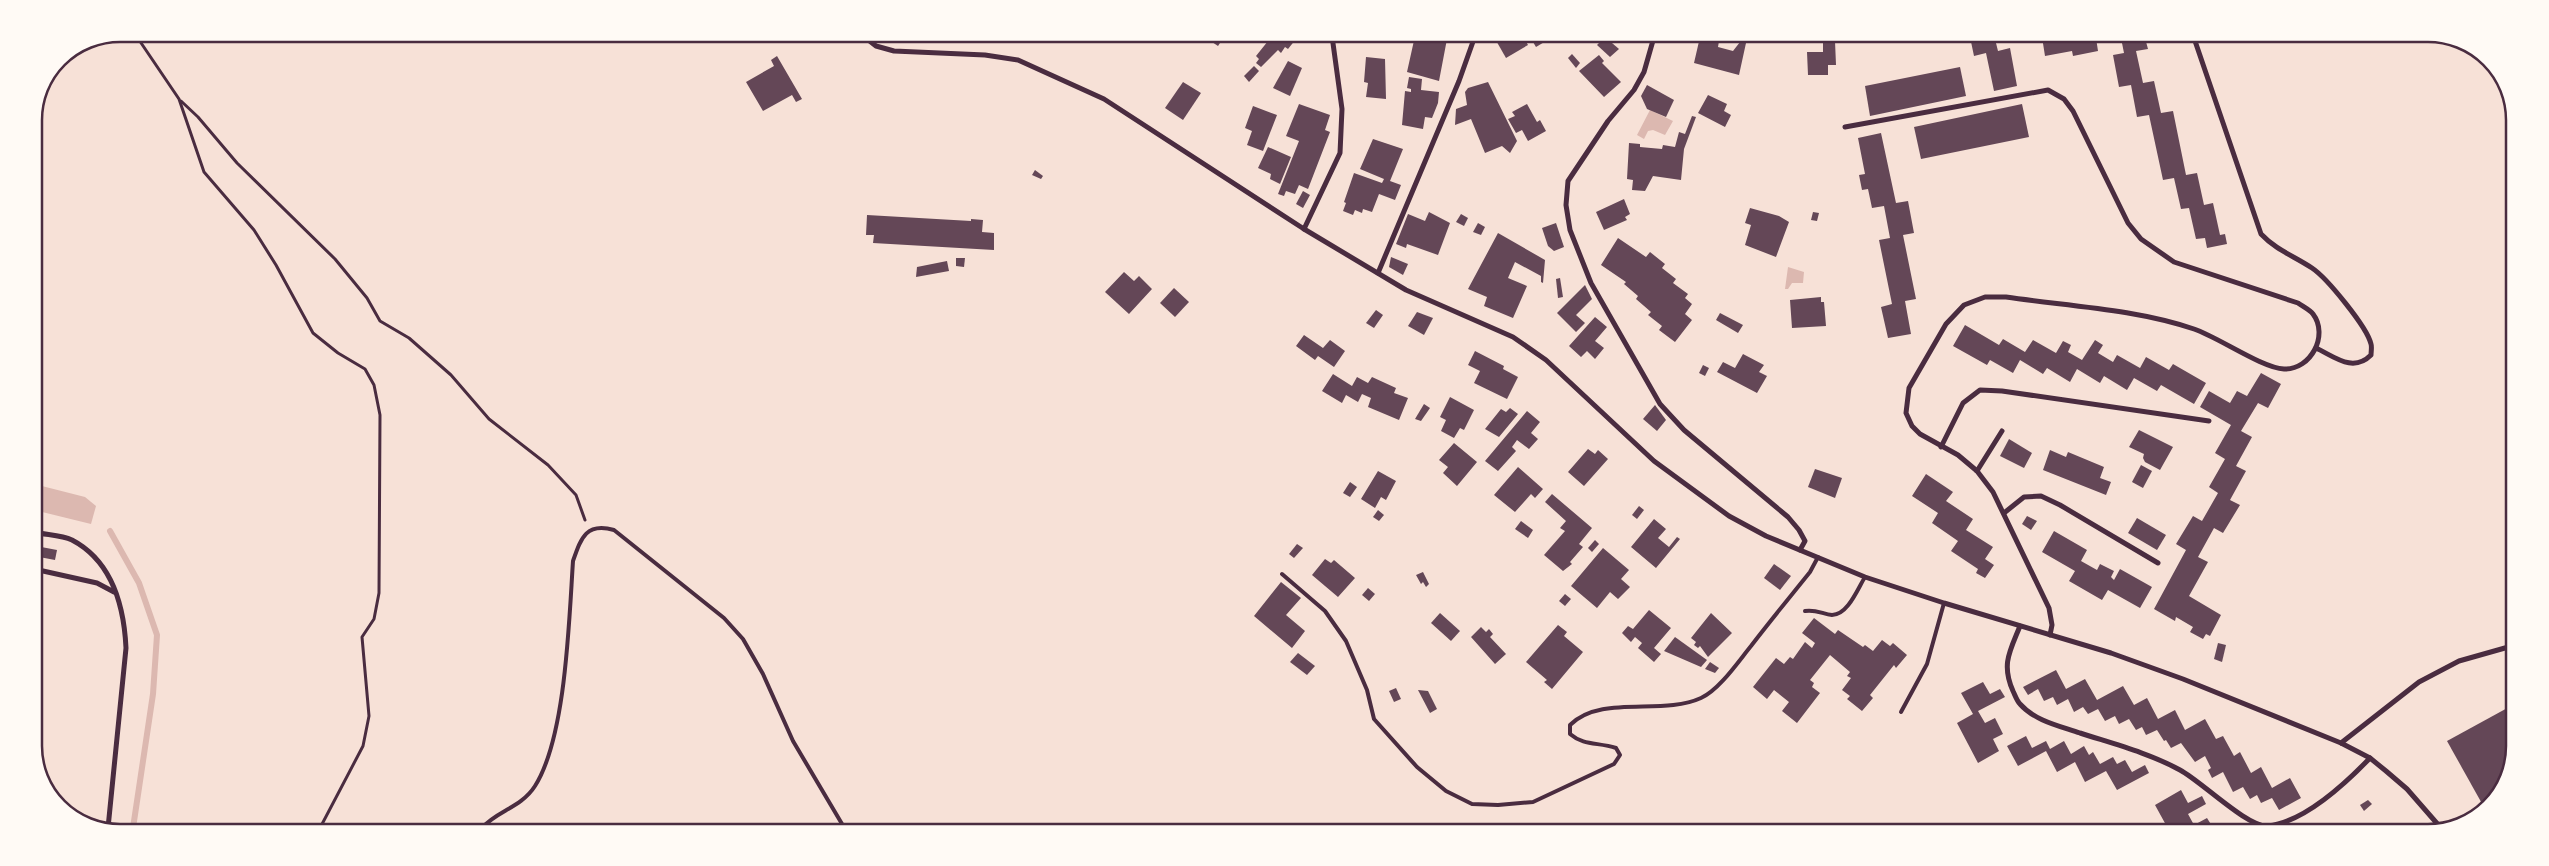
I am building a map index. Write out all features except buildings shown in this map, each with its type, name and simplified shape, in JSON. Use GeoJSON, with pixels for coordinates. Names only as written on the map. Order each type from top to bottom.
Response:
{"type":"FeatureCollection","features":[{"type":"Feature","properties":{"kind":"street"},"geometry":{"type":"LineString","coordinates":[[871,42],[876,46],[894,51],[985,55],[1018,60],[1104,99],[1304,229],[1406,290],[1513,337],[1546,360],[1654,461],[1729,516],[1766,536],[1865,577],[2183,679],[2341,743],[2370,758],[2407,789],[2437,823]]}},
{"type":"Feature","properties":{"kind":"street"},"geometry":{"type":"LineString","coordinates":[[1304,229],[1340,152],[1342,109],[1333,42]]}},
{"type":"Feature","properties":{"kind":"street"},"geometry":{"type":"LineString","coordinates":[[1378,273],[1459,82],[1473,42]]}},
{"type":"Feature","properties":{"kind":"street"},"geometry":{"type":"LineString","coordinates":[[1653,42],[1644,72],[1634,90],[1608,121],[1568,181],[1566,205],[1570,230],[1592,283],[1660,404],[1684,430],[1788,517],[1805,541],[1800,550]]}},
{"type":"Feature","properties":{"kind":"street"},"geometry":{"type":"LineString","coordinates":[[2195,42],[2261,234],[2272,246],[2313,269],[2329,282],[2366,334],[2371,344],[2371,355],[2363,362],[2352,365],[2316,348]]}},
{"type":"Feature","properties":{"kind":"street"},"geometry":{"type":"LineString","coordinates":[[1845,127],[2048,90],[2064,99],[2073,111],[2128,223],[2141,239],[2174,262],[2298,303],[2313,314],[2320,329],[2316,348],[2310,358],[2285,370],[2270,366],[2194,329],[2136,315],[2006,297],[1984,297],[1964,305],[1946,324],[1909,388],[1906,413],[1912,426],[1942,447],[1958,455],[1977,471],[1993,492],[2049,608],[2052,625],[2050,635]]}},
{"type":"Feature","properties":{"kind":"street"},"geometry":{"type":"LineString","coordinates":[[1942,447],[1963,404],[1980,390],[2002,391],[2208,421]]}},
{"type":"Feature","properties":{"kind":"street"},"geometry":{"type":"LineString","coordinates":[[1977,471],[2002,431]]}},
{"type":"Feature","properties":{"kind":"street"},"geometry":{"type":"LineString","coordinates":[[2004,513],[2024,497],[2041,496],[2060,504],[2158,563]]}},
{"type":"Feature","properties":{"kind":"street"},"geometry":{"type":"LineString","coordinates":[[43,534],[70,539],[92,552],[106,568],[125,620],[126,648],[109,823]]}},
{"type":"Feature","properties":{"kind":"street"},"geometry":{"type":"LineString","coordinates":[[43,571],[97,583],[115,592]]}},
{"type":"Feature","properties":{"kind":"street"},"geometry":{"type":"LineString","coordinates":[[2020,626],[2006,661],[2008,679],[2019,704],[2039,719],[2153,757],[2181,770],[2210,790],[2247,820],[2257,824]]}},
{"type":"Feature","properties":{"kind":"street"},"geometry":{"type":"LineString","coordinates":[[2341,743],[2419,682],[2459,661],[2506,648]]}},
{"type":"Feature","properties":{"kind":"street"},"geometry":{"type":"LineString","coordinates":[[2279,824],[2289,822],[2332,793],[2370,758]]}},
{"type":"Feature","properties":{"kind":"lane"},"geometry":{"type":"LineString","coordinates":[[488,824],[524,799],[543,770],[560,703],[573,561],[580,541],[589,530],[600,526],[614,530],[724,618],[743,639],[763,674],[793,741],[842,824]]}},
{"type":"Feature","properties":{"kind":"lane"},"geometry":{"type":"LineString","coordinates":[[1282,574],[1326,611],[1346,641],[1367,690],[1374,719],[1416,768],[1446,792],[1472,804],[1498,805],[1533,802],[1614,764],[1620,755],[1616,748],[1603,743],[1579,742],[1570,734],[1570,726],[1580,715],[1597,710],[1679,704],[1702,698],[1726,676],[1810,572],[1818,557]]}},
{"type":"Feature","properties":{"kind":"lane"},"geometry":{"type":"LineString","coordinates":[[1805,611],[1834,615],[1842,612],[1865,577]]}},
{"type":"Feature","properties":{"kind":"lane"},"geometry":{"type":"LineString","coordinates":[[1901,712],[1927,664],[1944,603]]}},
{"type":"Feature","properties":{"kind":"path"},"geometry":{"type":"LineString","coordinates":[[140,42],[179,99],[198,117],[237,163],[335,260],[367,298],[380,321],[410,338],[450,375],[489,419],[548,465],[576,495],[589,530]]}},
{"type":"Feature","properties":{"kind":"path"},"geometry":{"type":"LineString","coordinates":[[179,99],[204,172],[254,230],[276,265],[313,333],[338,353],[365,369],[374,385],[380,414],[379,593],[374,619],[362,637],[368,716],[363,746],[322,824]]}},
{"type":"Feature","properties":{"kind":"shaded area"},"geometry":{"type":"Polygon","coordinates":[[[1650,110],[1673,121],[1665,135],[1653,130],[1648,131],[1644,139],[1637,135],[1650,110]]]}},
{"type":"Feature","properties":{"kind":"shaded area"},"geometry":{"type":"Polygon","coordinates":[[[1788,267],[1804,272],[1803,283],[1792,283],[1788,289],[1785,289],[1788,267]]]}},
{"type":"Feature","properties":{"kind":"shaded area"},"geometry":{"type":"Polygon","coordinates":[[[43,486],[85,497],[96,506],[91,524],[43,512],[43,486]]]}},
{"type":"Feature","properties":{"kind":"waterway"},"geometry":{"type":"LineString","coordinates":[[110,531],[139,583],[157,635],[153,694],[134,824]]}}]}
